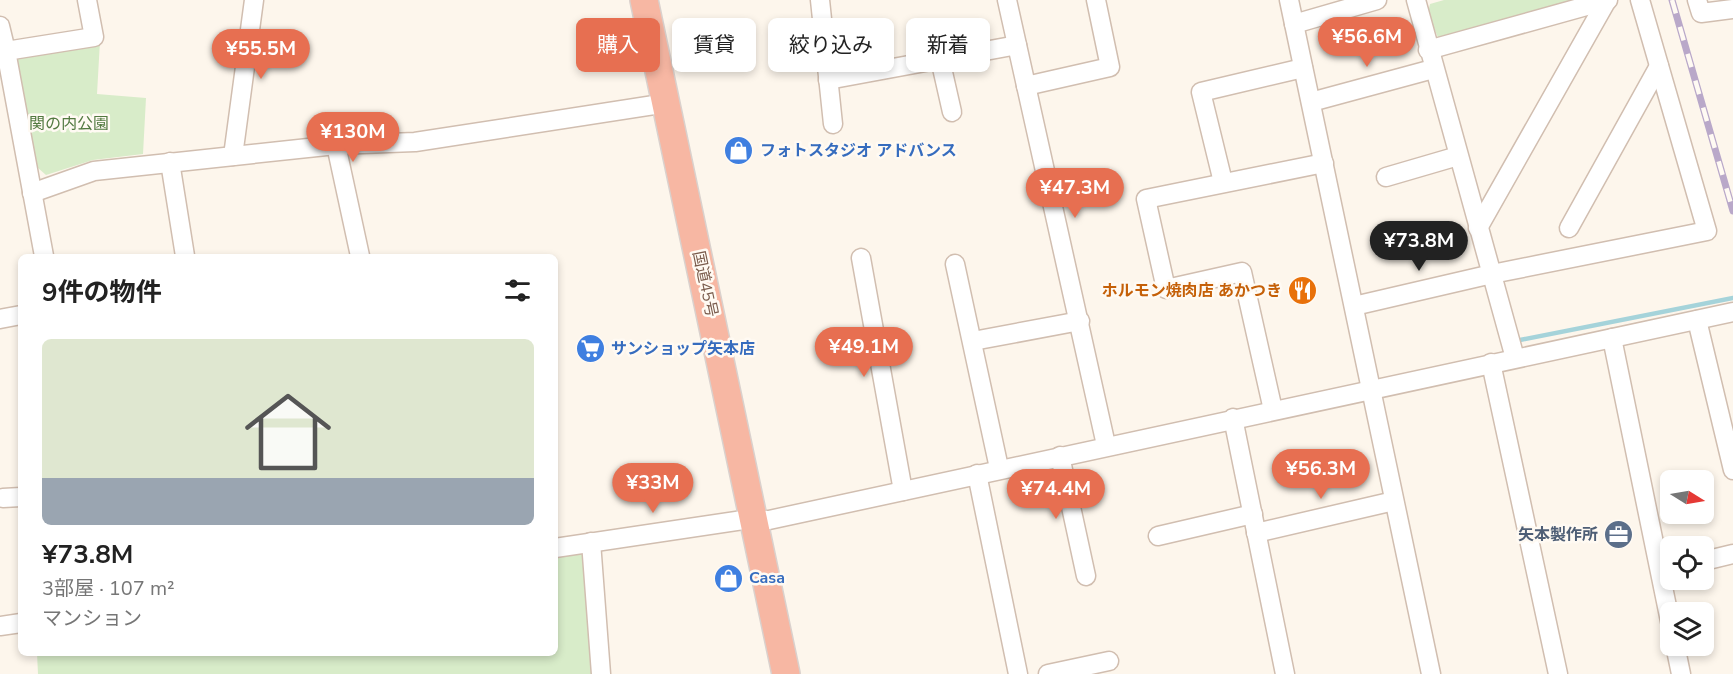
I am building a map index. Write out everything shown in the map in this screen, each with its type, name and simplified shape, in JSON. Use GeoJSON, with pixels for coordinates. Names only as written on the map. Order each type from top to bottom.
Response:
{"type":"FeatureCollection","features":[{"type":"Feature","properties":{"kind":"highway","name":"国道45号"},"geometry":{"type":"LineString","coordinates":[[644,0],[786,674]]}},
{"type":"Feature","properties":{"kind":"street"},"geometry":{"type":"LineString","coordinates":[[3,52],[94,37],[87,0]]}},
{"type":"Feature","properties":{"kind":"street"},"geometry":{"type":"LineString","coordinates":[[233,156],[254,0]]}},
{"type":"Feature","properties":{"kind":"street"},"geometry":{"type":"LineString","coordinates":[[820,0],[833,124]]}},
{"type":"Feature","properties":{"kind":"street"},"geometry":{"type":"LineString","coordinates":[[1007,0],[1107,445]]}},
{"type":"Feature","properties":{"kind":"street"},"geometry":{"type":"LineString","coordinates":[[1026,86],[1110,67],[1096,0]]}},
{"type":"Feature","properties":{"kind":"street"},"geometry":{"type":"LineString","coordinates":[[1289,0],[1431,674]]}},
{"type":"Feature","properties":{"kind":"street"},"geometry":{"type":"LineString","coordinates":[[1294,24],[1377,0]]}},
{"type":"Feature","properties":{"kind":"street"},"geometry":{"type":"LineString","coordinates":[[1416,0],[1433,69],[1515,358]]}},
{"type":"Feature","properties":{"kind":"street"},"geometry":{"type":"LineString","coordinates":[[1428,50],[1607,0]]}},
{"type":"Feature","properties":{"kind":"street"},"geometry":{"type":"LineString","coordinates":[[1478,228],[1607,0]]}},
{"type":"Feature","properties":{"kind":"street"},"geometry":{"type":"LineString","coordinates":[[1354,306],[1492,274],[1707,231],[1640,0]]}},
{"type":"Feature","properties":{"kind":"street"},"geometry":{"type":"LineString","coordinates":[[1697,0],[1701,13],[1733,9]]}},
{"type":"Feature","properties":{"kind":"street"},"geometry":{"type":"LineString","coordinates":[[0,26],[3,52],[44,254]]}},
{"type":"Feature","properties":{"kind":"street"},"geometry":{"type":"LineString","coordinates":[[990,50],[1017,45]]}},
{"type":"Feature","properties":{"kind":"street"},"geometry":{"type":"LineString","coordinates":[[828,80],[906,65]]}},
{"type":"Feature","properties":{"kind":"street"},"geometry":{"type":"LineString","coordinates":[[1569,228],[1659,66]]}},
{"type":"Feature","properties":{"kind":"street"},"geometry":{"type":"LineString","coordinates":[[1223,182],[1202,92],[1303,68]]}},
{"type":"Feature","properties":{"kind":"street"},"geometry":{"type":"LineString","coordinates":[[1311,102],[1433,69]]}},
{"type":"Feature","properties":{"kind":"street"},"geometry":{"type":"LineString","coordinates":[[943,72],[952,112]]}},
{"type":"Feature","properties":{"kind":"street"},"geometry":{"type":"LineString","coordinates":[[32,193],[94,171],[336,145],[415,142],[667,103]]}},
{"type":"Feature","properties":{"kind":"street"},"geometry":{"type":"LineString","coordinates":[[336,145],[360,254]]}},
{"type":"Feature","properties":{"kind":"street"},"geometry":{"type":"LineString","coordinates":[[1386,177],[1458,156]]}},
{"type":"Feature","properties":{"kind":"street"},"geometry":{"type":"LineString","coordinates":[[170,162],[185,254]]}},
{"type":"Feature","properties":{"kind":"street"},"geometry":{"type":"LineString","coordinates":[[1273,410],[1242,272],[1166,289],[1146,199],[1324,163]]}},
{"type":"Feature","properties":{"kind":"street"},"geometry":{"type":"LineString","coordinates":[[861,258],[903,491]]}},
{"type":"Feature","properties":{"kind":"street"},"geometry":{"type":"LineString","coordinates":[[955,264],[999,468]]}},
{"type":"Feature","properties":{"kind":"street"},"geometry":{"type":"LineString","coordinates":[[558,548],[755,520],[769,520],[999,468],[1733,312]]}},
{"type":"Feature","properties":{"kind":"street"},"geometry":{"type":"LineString","coordinates":[[0,320],[18,316]]}},
{"type":"Feature","properties":{"kind":"street"},"geometry":{"type":"LineString","coordinates":[[1697,320],[1733,470]]}},
{"type":"Feature","properties":{"kind":"street"},"geometry":{"type":"LineString","coordinates":[[973,341],[1080,321]]}},
{"type":"Feature","properties":{"kind":"street"},"geometry":{"type":"LineString","coordinates":[[1612,338],[1660,549]]}},
{"type":"Feature","properties":{"kind":"street"},"geometry":{"type":"LineString","coordinates":[[1491,363],[1558,674]]}},
{"type":"Feature","properties":{"kind":"street"},"geometry":{"type":"LineString","coordinates":[[1233,418],[1285,674]]}},
{"type":"Feature","properties":{"kind":"street"},"geometry":{"type":"LineString","coordinates":[[1060,456],[1086,576]]}},
{"type":"Feature","properties":{"kind":"street"},"geometry":{"type":"LineString","coordinates":[[977,474],[1018,674]]}},
{"type":"Feature","properties":{"kind":"street"},"geometry":{"type":"LineString","coordinates":[[1,494],[18,497]]}},
{"type":"Feature","properties":{"kind":"street"},"geometry":{"type":"LineString","coordinates":[[1256,533],[1394,501]]}},
{"type":"Feature","properties":{"kind":"street"},"geometry":{"type":"LineString","coordinates":[[1158,536],[1252,514]]}},
{"type":"Feature","properties":{"kind":"street"},"geometry":{"type":"LineString","coordinates":[[591,542],[601,674]]}},
{"type":"Feature","properties":{"kind":"street"},"geometry":{"type":"LineString","coordinates":[[1714,559],[1733,554]]}},
{"type":"Feature","properties":{"kind":"street"},"geometry":{"type":"LineString","coordinates":[[0,626],[18,623]]}},
{"type":"Feature","properties":{"kind":"street"},"geometry":{"type":"LineString","coordinates":[[1678,656],[1682,674]]}},
{"type":"Feature","properties":{"kind":"street"},"geometry":{"type":"LineString","coordinates":[[1048,674],[1109,661]]}},
{"type":"Feature","properties":{"kind":"green space"},"geometry":{"type":"Polygon","coordinates":[[[1444,0],[1583,0],[1439,40],[1428,13],[1430,4],[1444,0]]]}},
{"type":"Feature","properties":{"kind":"green space","name":"関の内公園"},"geometry":{"type":"Polygon","coordinates":[[[100,41],[97,94],[146,98],[143,154],[93,160],[46,175],[37,167],[15,65],[19,57],[100,41]]]}},
{"type":"Feature","properties":{"kind":"green space"},"geometry":{"type":"Polygon","coordinates":[[[583,553],[594,674],[38,674],[37,656],[558,656],[558,557],[583,553]]]}},
{"type":"Feature","properties":{"kind":"waterway"},"geometry":{"type":"LineString","coordinates":[[1520,340],[1733,298]]}},
{"type":"Feature","properties":{"kind":"railway"},"geometry":{"type":"LineString","coordinates":[[1672,0],[1733,211]]}},
{"type":"Feature","properties":{"kind":"place","name":"フォトスタジオ アドバンス"},"geometry":{"type":"Point","coordinates":[739,151]}},
{"type":"Feature","properties":{"kind":"place","name":"ホルモン焼肉店 あかつき"},"geometry":{"type":"Point","coordinates":[1303,291]}},
{"type":"Feature","properties":{"kind":"place","name":"サンショップ矢本店"},"geometry":{"type":"Point","coordinates":[590,349]}},
{"type":"Feature","properties":{"kind":"place","name":"矢本製作所"},"geometry":{"type":"Point","coordinates":[1619,535]}},
{"type":"Feature","properties":{"kind":"place","name":"Casa"},"geometry":{"type":"Point","coordinates":[728,578]}}]}
